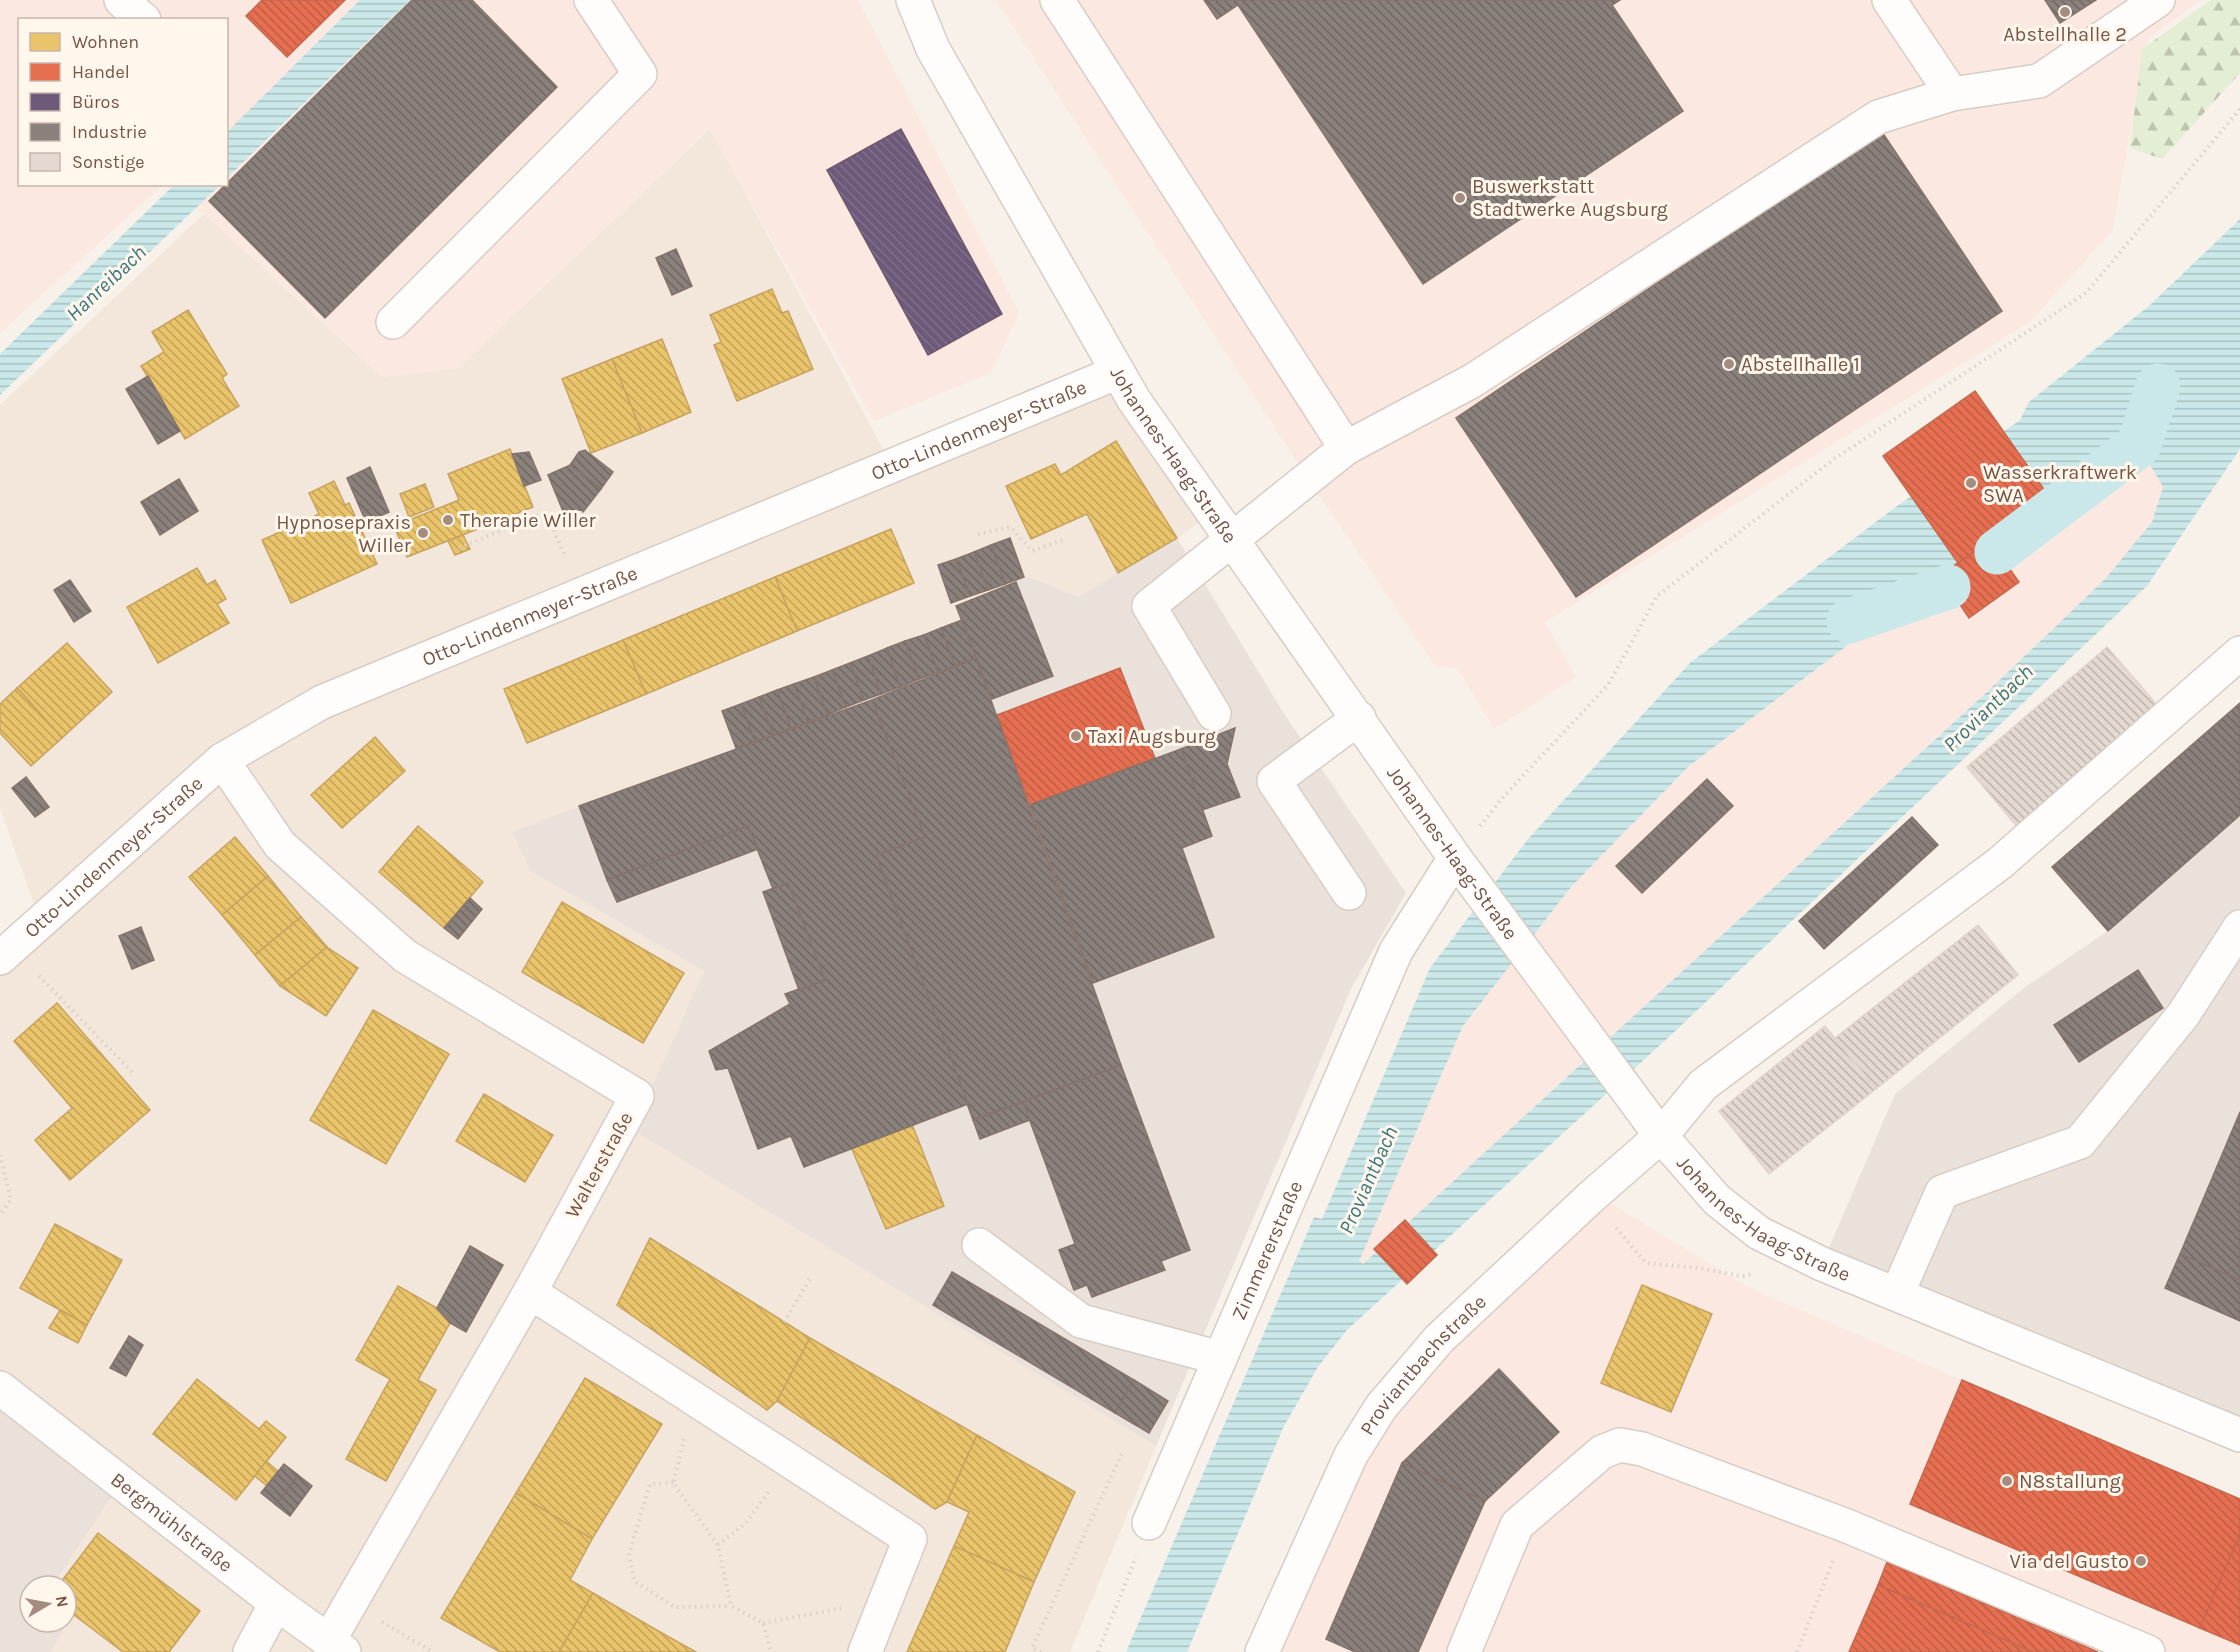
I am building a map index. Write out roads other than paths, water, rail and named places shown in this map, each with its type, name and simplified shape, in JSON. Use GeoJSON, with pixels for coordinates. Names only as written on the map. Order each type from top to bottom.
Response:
{"type":"FeatureCollection","features":[{"type":"Feature","properties":{"kind":"street"},"geometry":{"type":"LineString","coordinates":[[120,0],[142,18]]}},
{"type":"Feature","properties":{"kind":"street"},"geometry":{"type":"LineString","coordinates":[[393,322],[640,74],[591,0]]}},
{"type":"Feature","properties":{"kind":"street","name":"Johannes-Haag-Straße"},"geometry":{"type":"LineString","coordinates":[[913,0],[933,49],[1134,400],[1234,539],[1455,858],[1661,1136],[1717,1200],[1759,1233],[1809,1257],[2240,1435]]}},
{"type":"Feature","properties":{"kind":"street"},"geometry":{"type":"LineString","coordinates":[[1058,0],[1346,448]]}},
{"type":"Feature","properties":{"kind":"street"},"geometry":{"type":"LineString","coordinates":[[1889,0],[1952,94]]}},
{"type":"Feature","properties":{"kind":"street"},"geometry":{"type":"LineString","coordinates":[[1214,714],[1149,606],[1346,448],[1472,381],[1878,117],[1952,94],[2039,81],[2158,0]]}},
{"type":"Feature","properties":{"kind":"street","name":"Otto-Lindenmeyer-Straße"},"geometry":{"type":"LineString","coordinates":[[6,952],[222,760],[322,702],[1118,372]]}},
{"type":"Feature","properties":{"kind":"street","name":"Proviantbachstraße"},"geometry":{"type":"LineString","coordinates":[[1262,1652],[1351,1455],[1381,1407],[1439,1339],[1591,1197],[1661,1136],[1703,1085],[2000,863],[2240,653]]}},
{"type":"Feature","properties":{"kind":"street"},"geometry":{"type":"LineString","coordinates":[[1349,893],[1274,781],[1359,718]]}},
{"type":"Feature","properties":{"kind":"street","name":"Walterstraße"},"geometry":{"type":"LineString","coordinates":[[222,760],[280,846],[405,956],[637,1096],[530,1292],[350,1604],[336,1647]]}},
{"type":"Feature","properties":{"kind":"street","name":"Zimmererstraße"},"geometry":{"type":"LineString","coordinates":[[1149,1523],[1396,951],[1455,858]]}},
{"type":"Feature","properties":{"kind":"street"},"geometry":{"type":"LineString","coordinates":[[1897,1294],[1942,1192],[2080,1142],[2183,1015],[2240,927]]}},
{"type":"Feature","properties":{"kind":"street"},"geometry":{"type":"LineString","coordinates":[[979,1245],[1081,1321],[1220,1358]]}},
{"type":"Feature","properties":{"kind":"street"},"geometry":{"type":"LineString","coordinates":[[530,1292],[910,1539],[865,1652]]}},
{"type":"Feature","properties":{"kind":"street","name":"Bergmühlstraße"},"geometry":{"type":"LineString","coordinates":[[0,1388],[336,1647]]}},
{"type":"Feature","properties":{"kind":"street"},"geometry":{"type":"LineString","coordinates":[[1464,1652],[1517,1525],[1602,1452],[1620,1445],[1642,1449],[1847,1526],[2148,1652]]}},
{"type":"Feature","properties":{"kind":"street"},"geometry":{"type":"LineString","coordinates":[[250,1652],[276,1603]]}},
{"type":"Feature","properties":{"kind":"water"},"geometry":{"type":"Polygon","coordinates":[[[360,0],[410,0],[228,177],[228,131],[360,0]]]}},
{"type":"Feature","properties":{"kind":"water","name":"Hanreibach"},"geometry":{"type":"Polygon","coordinates":[[[173,186],[219,186],[0,395],[0,354],[173,186]]]}},
{"type":"Feature","properties":{"kind":"water"},"geometry":{"type":"Polygon","coordinates":[[[2240,219],[2240,449],[2147,586],[1671,1035],[1347,1330],[1318,1367],[1284,1426],[1187,1652],[1126,1652],[1314,1217],[1322,1219],[1430,968],[1528,839],[1691,662],[1893,509],[2020,420],[2029,402],[2149,306],[2240,219]],[[2107,446],[2046,491],[2050,498],[1940,575],[1689,766],[1571,887],[1463,1026],[1359,1261],[1363,1264],[1987,692],[2106,578],[2152,522],[2163,487],[2139,446],[2107,446]]]}},
{"type":"Feature","properties":{"kind":"waterway","name":"Proviantbach"},"geometry":{"type":"LineString","coordinates":[[1997,552],[2139,445],[2158,386]]}},
{"type":"Feature","properties":{"kind":"waterway","name":"Proviantbach"},"geometry":{"type":"LineString","coordinates":[[1849,621],[1948,587]]}},
{"type":"Feature","properties":{"kind":"place","name":"Abstellhalle 2"},"geometry":{"type":"Point","coordinates":[2065,12]}},
{"type":"Feature","properties":{"kind":"place","name":"Buswerkstatt Stadtwerke Augsburg"},"geometry":{"type":"Point","coordinates":[1460,198]}},
{"type":"Feature","properties":{"kind":"place","name":"Abstellhalle 1"},"geometry":{"type":"Point","coordinates":[1729,364]}},
{"type":"Feature","properties":{"kind":"place","name":"Wasserkraftwerk SWA"},"geometry":{"type":"Point","coordinates":[1971,483]}},
{"type":"Feature","properties":{"kind":"place","name":"Therapie Willer"},"geometry":{"type":"Point","coordinates":[448,520]}},
{"type":"Feature","properties":{"kind":"place","name":"Hypnosepraxis Willer"},"geometry":{"type":"Point","coordinates":[423,533]}},
{"type":"Feature","properties":{"kind":"place","name":"Taxi Augsburg"},"geometry":{"type":"Point","coordinates":[1076,736]}},
{"type":"Feature","properties":{"kind":"place","name":"N8stallung"},"geometry":{"type":"Point","coordinates":[2007,1481]}},
{"type":"Feature","properties":{"kind":"place","name":"Via del Gusto"},"geometry":{"type":"Point","coordinates":[2141,1561]}}]}
